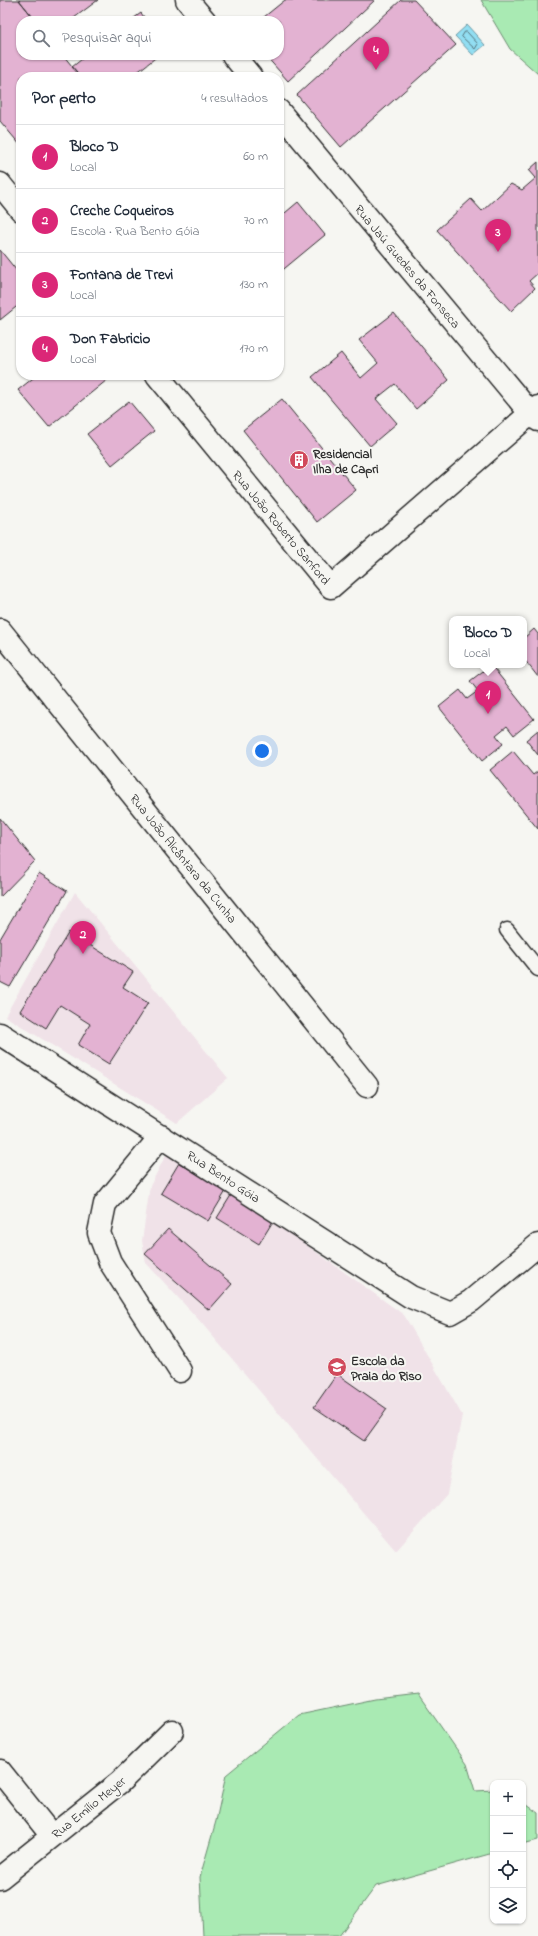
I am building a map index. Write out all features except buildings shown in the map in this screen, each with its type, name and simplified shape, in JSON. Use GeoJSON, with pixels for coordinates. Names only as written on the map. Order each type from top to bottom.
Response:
{"type":"FeatureCollection","features":[{"type":"Feature","properties":{"kind":"street"},"geometry":{"type":"LineString","coordinates":[[187,0],[201,16]]}},
{"type":"Feature","properties":{"kind":"street"},"geometry":{"type":"LineString","coordinates":[[237,60],[247,72]]}},
{"type":"Feature","properties":{"kind":"street","name":"Rua Jaú Guedes da Fonseca"},"geometry":{"type":"LineString","coordinates":[[284,117],[536,414]]}},
{"type":"Feature","properties":{"kind":"street"},"geometry":{"type":"LineString","coordinates":[[0,184],[16,204]]}},
{"type":"Feature","properties":{"kind":"street","name":"Rua João Roberto Sanford"},"geometry":{"type":"LineString","coordinates":[[161,380],[331,587],[536,414]]}},
{"type":"Feature","properties":{"kind":"street","name":"Rua João Alcântara da Cunha"},"geometry":{"type":"LineString","coordinates":[[0,630],[368,1086]]}},
{"type":"Feature","properties":{"kind":"street","name":"Rua Bento Góia"},"geometry":{"type":"LineString","coordinates":[[0,1034],[412,1297],[450,1313],[471,1301],[538,1245]]}},
{"type":"Feature","properties":{"kind":"street"},"geometry":{"type":"LineString","coordinates":[[161,1136],[105,1204],[99,1233],[110,1262],[180,1371]]}},
{"type":"Feature","properties":{"kind":"street","name":"Rua Emílio Meyer"},"geometry":{"type":"LineString","coordinates":[[0,1878],[120,1782],[172,1731]]}},
{"type":"Feature","properties":{"kind":"street"},"geometry":{"type":"LineString","coordinates":[[0,1771],[52,1836]]}},
{"type":"Feature","properties":{"kind":"lane"},"geometry":{"type":"LineString","coordinates":[[507,930],[538,969]]}},
{"type":"Feature","properties":{"kind":"shaded area"},"geometry":{"type":"Polygon","coordinates":[[[75,892],[228,1078],[177,1123],[5,1016],[75,892]]]}},
{"type":"Feature","properties":{"kind":"shaded area","name":"Escola da Praia do Riso"},"geometry":{"type":"Polygon","coordinates":[[[170,1147],[404,1315],[462,1415],[447,1494],[396,1551],[198,1319],[146,1263],[142,1241],[150,1186],[170,1147]]]}},
{"type":"Feature","properties":{"kind":"green space"},"geometry":{"type":"Polygon","coordinates":[[[481,0],[538,0],[538,74],[510,49],[481,0]]]}},
{"type":"Feature","properties":{"kind":"green space"},"geometry":{"type":"Polygon","coordinates":[[[418,1694],[467,1764],[475,1791],[490,1790],[490,1854],[376,1886],[339,1936],[203,1936],[200,1877],[216,1821],[226,1775],[299,1715],[375,1699],[418,1694]]]}},
{"type":"Feature","properties":{"kind":"green space"},"geometry":{"type":"Polygon","coordinates":[[[526,1804],[538,1813],[538,1840],[526,1843],[526,1804]]]}},
{"type":"Feature","properties":{"kind":"water"},"geometry":{"type":"Polygon","coordinates":[[[467,25],[485,45],[473,55],[455,36],[467,25]]]}},
{"type":"Feature","properties":{"kind":"place","name":"Don Fabricio"},"geometry":{"type":"Point","coordinates":[376,70]}},
{"type":"Feature","properties":{"kind":"place","name":"Fontana de Trevi"},"geometry":{"type":"Point","coordinates":[498,252]}},
{"type":"Feature","properties":{"kind":"place","name":"Residencial Ilha de Capri"},"geometry":{"type":"Point","coordinates":[299,460]}},
{"type":"Feature","properties":{"kind":"place","name":"Bloco D"},"geometry":{"type":"Point","coordinates":[488,714]}},
{"type":"Feature","properties":{"kind":"place","name":"Creche Coqueiros"},"geometry":{"type":"Point","coordinates":[83,954]}},
{"type":"Feature","properties":{"kind":"place","name":"Escola da Praia do Riso"},"geometry":{"type":"Point","coordinates":[337,1367]}}]}
